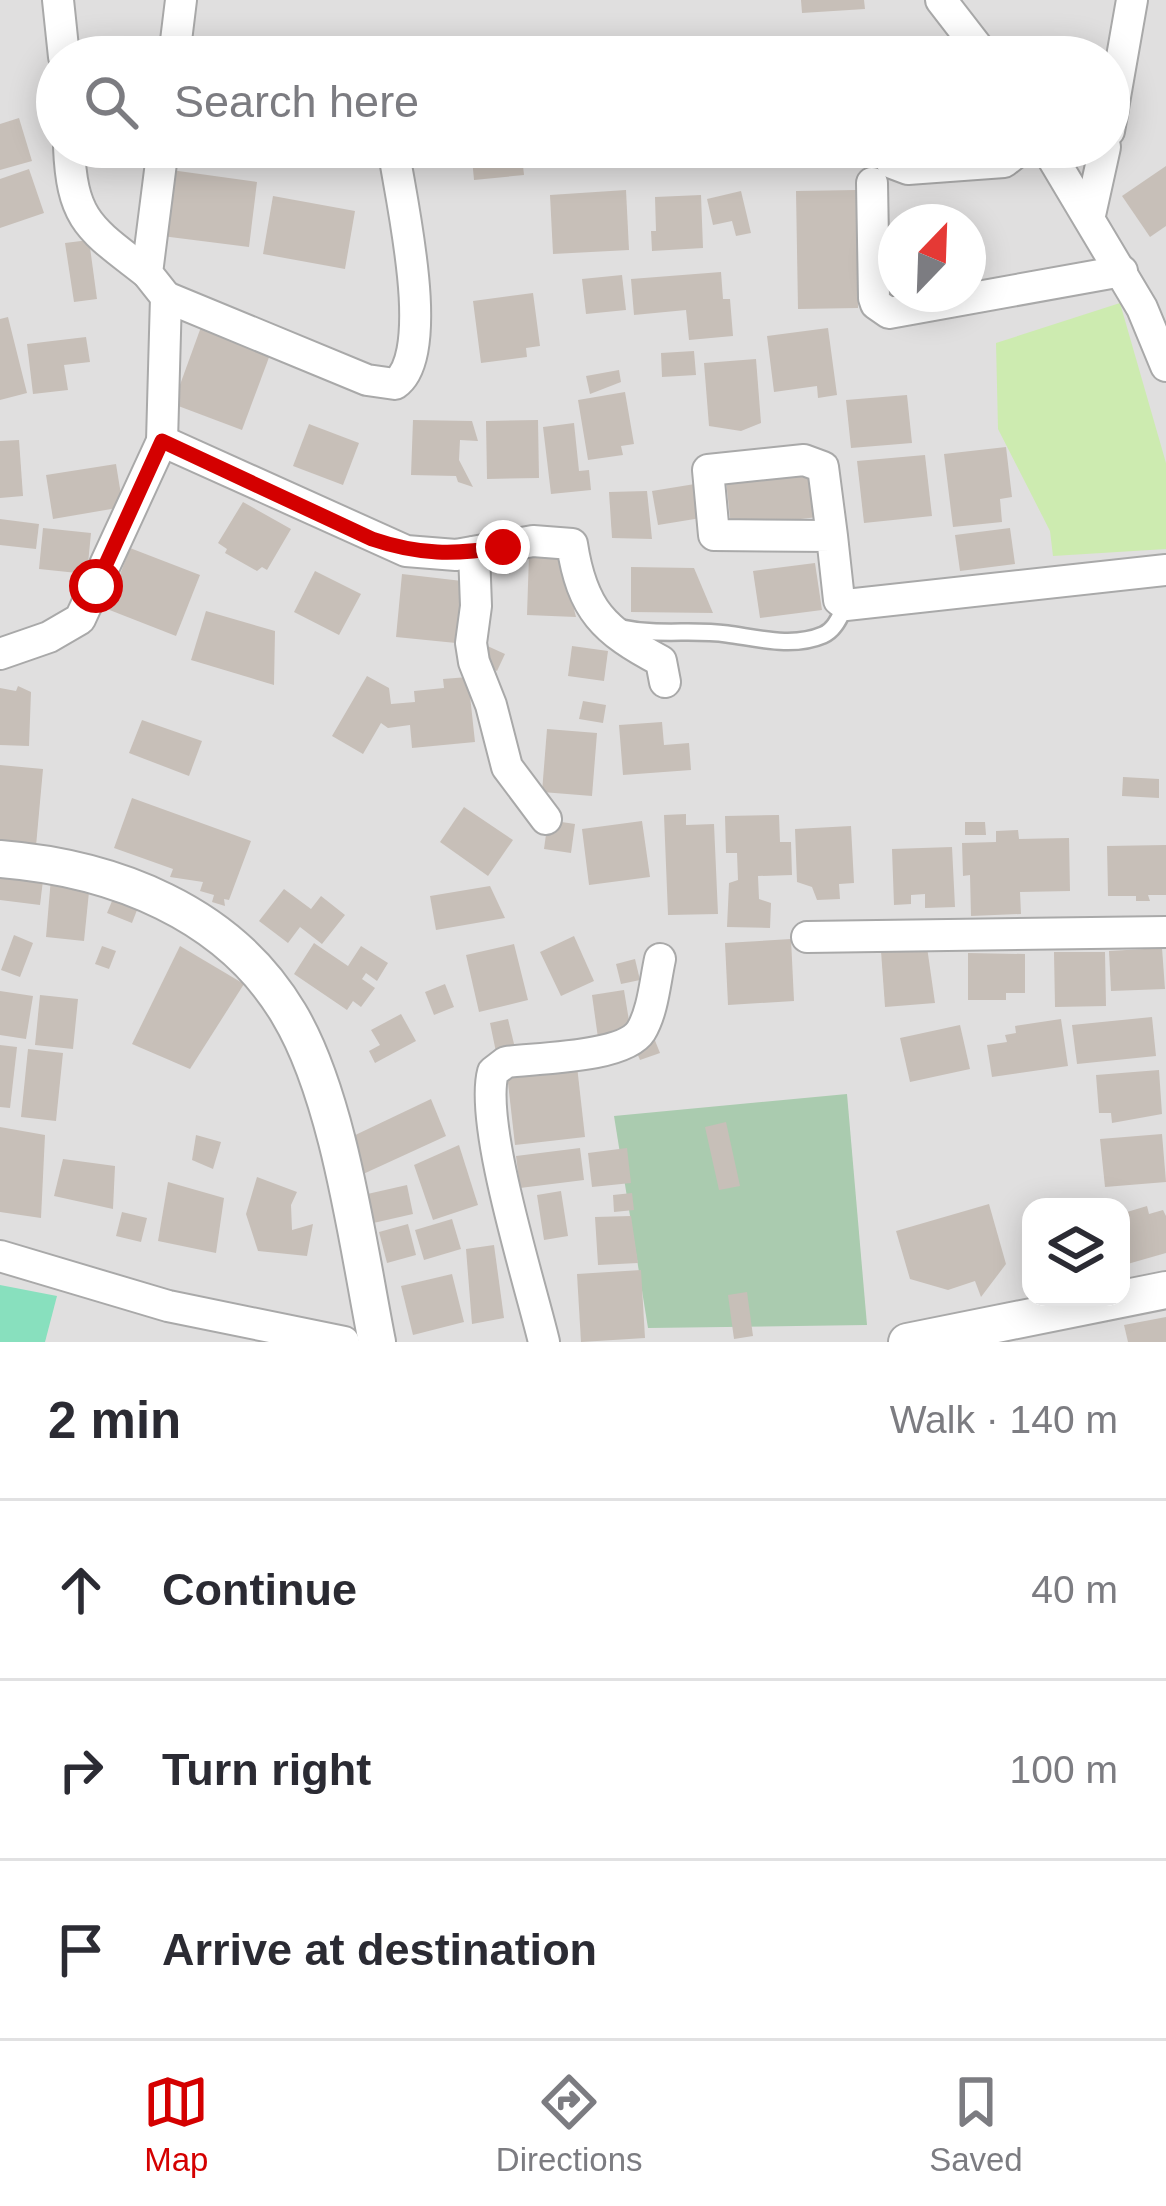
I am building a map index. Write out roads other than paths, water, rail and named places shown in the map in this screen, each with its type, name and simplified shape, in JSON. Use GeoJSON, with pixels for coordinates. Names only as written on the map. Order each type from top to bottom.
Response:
{"type":"FeatureCollection","features":[{"type":"Feature","properties":{"kind":"street"},"geometry":{"type":"LineString","coordinates":[[58,0],[62,36]]}},
{"type":"Feature","properties":{"kind":"street"},"geometry":{"type":"LineString","coordinates":[[177,36],[182,0]]}},
{"type":"Feature","properties":{"kind":"street"},"geometry":{"type":"LineString","coordinates":[[941,0],[969,36]]}},
{"type":"Feature","properties":{"kind":"street"},"geometry":{"type":"LineString","coordinates":[[1126,36],[1132,0]]}},
{"type":"Feature","properties":{"kind":"street"},"geometry":{"type":"LineString","coordinates":[[70,168],[76,206],[102,237],[156,285],[367,380],[395,384],[409,368],[416,318],[396,168]]}},
{"type":"Feature","properties":{"kind":"street"},"geometry":{"type":"LineString","coordinates":[[0,654],[49,637],[80,619],[162,441],[156,285],[162,168]]}},
{"type":"Feature","properties":{"kind":"street"},"geometry":{"type":"LineString","coordinates":[[1060,168],[1122,272],[1154,314],[1166,366]]}},
{"type":"Feature","properties":{"kind":"street"},"geometry":{"type":"LineString","coordinates":[[1090,215],[1101,168]]}},
{"type":"Feature","properties":{"kind":"street"},"geometry":{"type":"LineString","coordinates":[[872,183],[874,298],[890,313],[1122,272]]}},
{"type":"Feature","properties":{"kind":"street"},"geometry":{"type":"LineString","coordinates":[[162,441],[372,539],[430,554],[532,542],[572,544],[576,573],[602,623],[661,662],[665,682]]}},
{"type":"Feature","properties":{"kind":"street"},"geometry":{"type":"LineString","coordinates":[[832,536],[839,600],[846,605],[1166,570]]}},
{"type":"Feature","properties":{"kind":"street"},"geometry":{"type":"LineString","coordinates":[[474,552],[474,662],[507,767],[546,819]]}},
{"type":"Feature","properties":{"kind":"street"},"geometry":{"type":"LineString","coordinates":[[0,859],[76,871],[134,887],[185,911],[259,972],[290,1015],[315,1071],[345,1181],[376,1342]]}},
{"type":"Feature","properties":{"kind":"street"},"geometry":{"type":"LineString","coordinates":[[807,937],[1166,932]]}},
{"type":"Feature","properties":{"kind":"street"},"geometry":{"type":"LineString","coordinates":[[544,1342],[500,1164],[491,1081],[506,1062],[613,1049],[635,1039],[647,1016],[660,959]]}},
{"type":"Feature","properties":{"kind":"street"},"geometry":{"type":"LineString","coordinates":[[0,1256],[168,1306],[344,1342]]}},
{"type":"Feature","properties":{"kind":"street"},"geometry":{"type":"LineString","coordinates":[[907,1342],[984,1335],[1166,1290]]}},
{"type":"Feature","properties":{"kind":"lane"},"geometry":{"type":"LineString","coordinates":[[602,623],[651,634],[724,633],[770,641],[824,635],[836,625],[846,605]]}}]}
